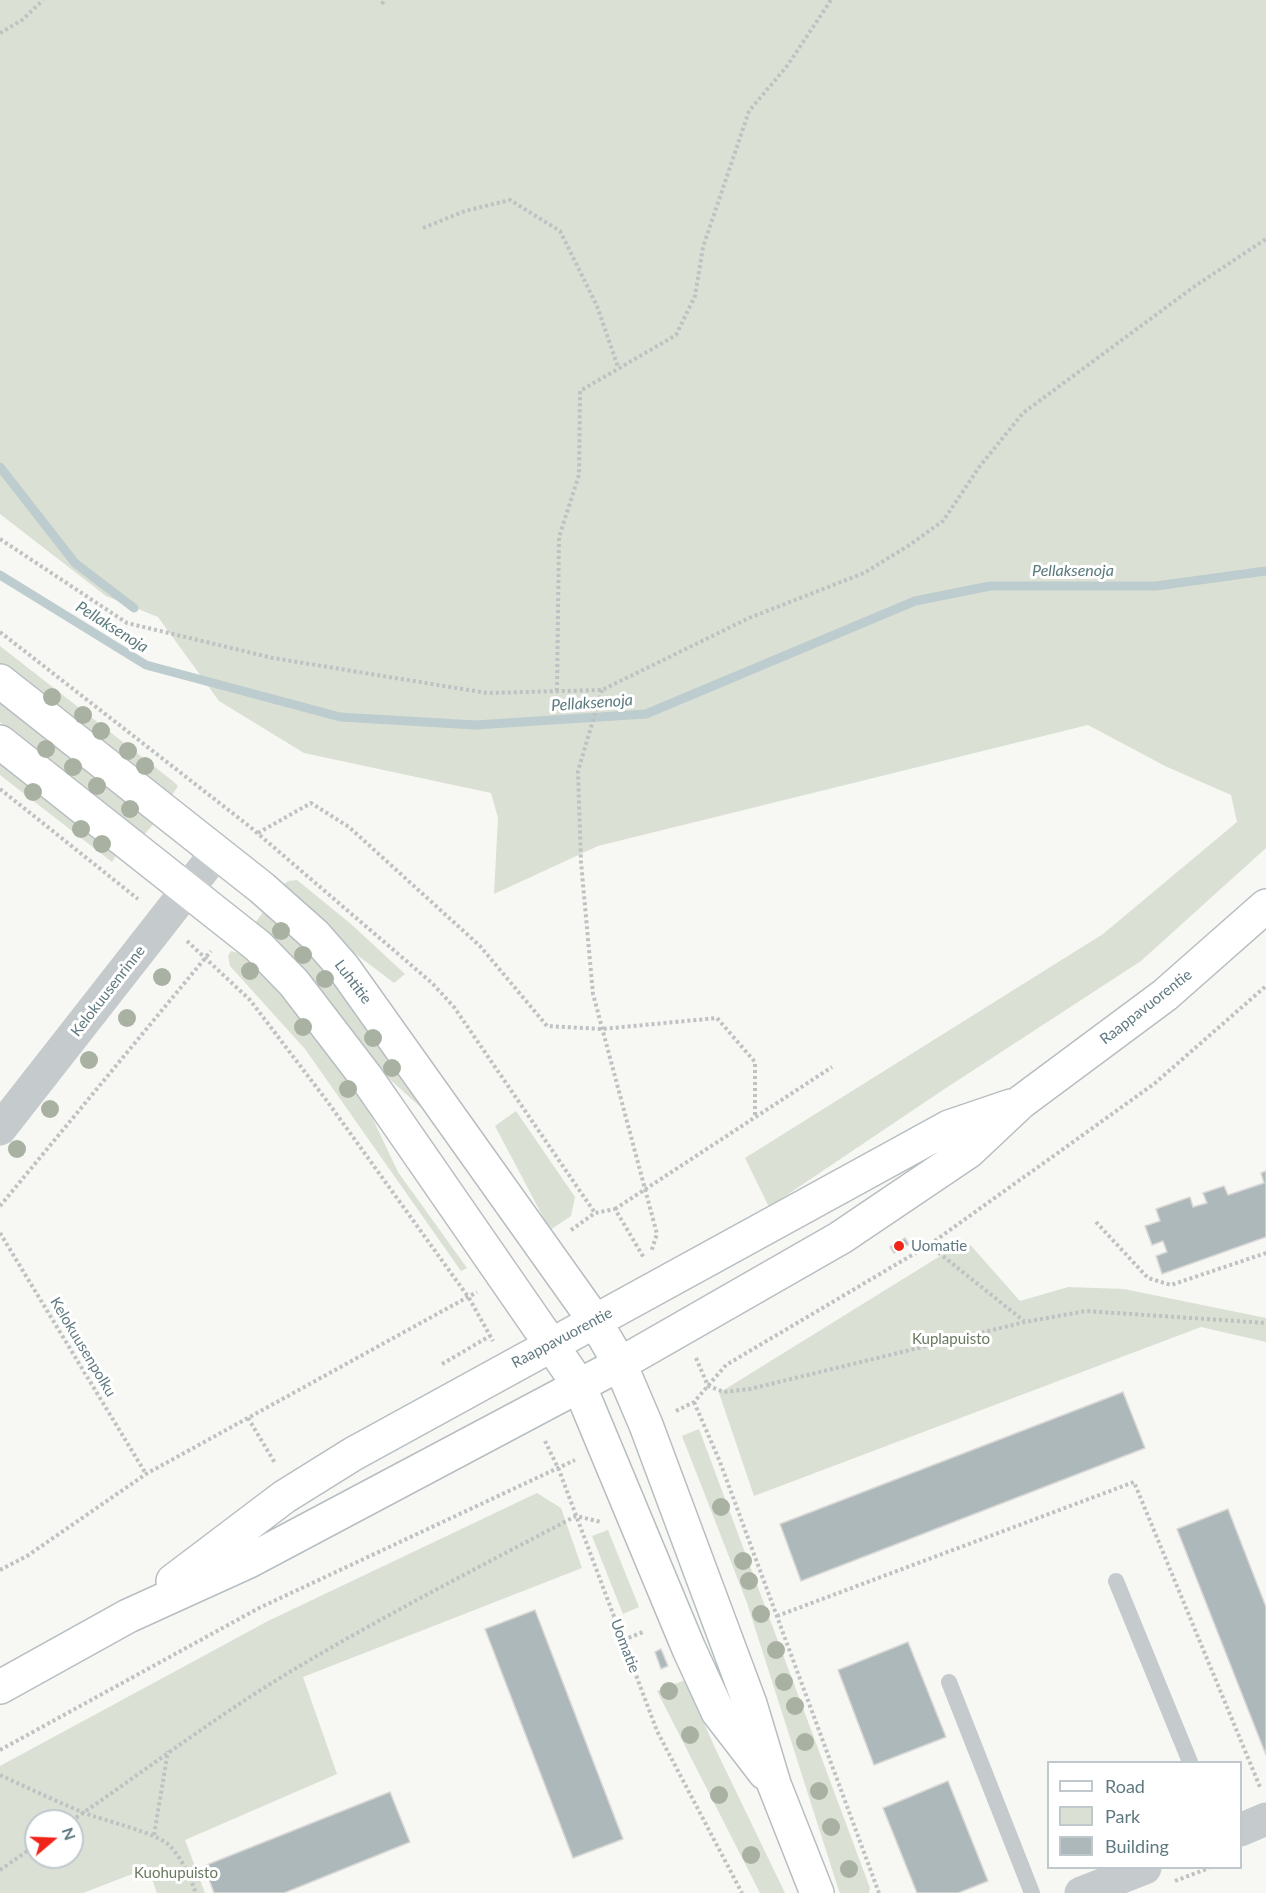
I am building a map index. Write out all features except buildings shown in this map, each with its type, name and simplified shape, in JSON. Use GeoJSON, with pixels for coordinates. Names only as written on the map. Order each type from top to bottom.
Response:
{"type":"FeatureCollection","features":[{"type":"Feature","properties":{"kind":"street","name":"Luhtitie"},"geometry":{"type":"LineString","coordinates":[[0,681],[290,911],[343,966],[596,1321],[620,1364]]}},
{"type":"Feature","properties":{"kind":"street"},"geometry":{"type":"LineString","coordinates":[[0,742],[258,946],[294,983],[366,1077],[579,1385],[688,1649],[718,1712],[744,1749],[774,1784]]}},
{"type":"Feature","properties":{"kind":"street","name":"Kelokuusenrinne"},"geometry":{"type":"LineString","coordinates":[[0,1129],[216,853]]}},
{"type":"Feature","properties":{"kind":"street","name":"Raappavuorentie"},"geometry":{"type":"LineString","coordinates":[[0,1687],[128,1616],[249,1561],[620,1364],[879,1213],[969,1151],[1021,1102],[1164,995],[1266,906]]}},
{"type":"Feature","properties":{"kind":"street","name":"Raappavuorentie"},"geometry":{"type":"LineString","coordinates":[[128,1616],[284,1497],[353,1454],[949,1126],[1021,1102]]}},
{"type":"Feature","properties":{"kind":"street"},"geometry":{"type":"LineString","coordinates":[[620,1364],[646,1425],[750,1704],[774,1784],[817,1893]]}},
{"type":"Feature","properties":{"kind":"street"},"geometry":{"type":"LineString","coordinates":[[1242,1828],[1265,1808]]}},
{"type":"Feature","properties":{"kind":"street"},"geometry":{"type":"LineString","coordinates":[[1081,1893],[1142,1869]]}},
{"type":"Feature","properties":{"kind":"lane"},"geometry":{"type":"LineString","coordinates":[[1116,1581],[1190,1761]]}},
{"type":"Feature","properties":{"kind":"lane"},"geometry":{"type":"LineString","coordinates":[[948,1682],[1032,1893]]}},
{"type":"Feature","properties":{"kind":"path"},"geometry":{"type":"LineString","coordinates":[[0,33],[22,20],[43,0]]}},
{"type":"Feature","properties":{"kind":"path"},"geometry":{"type":"LineString","coordinates":[[557,691],[559,537],[579,475],[580,391],[676,335],[695,296],[704,247],[749,111],[787,66],[831,0]]}},
{"type":"Feature","properties":{"kind":"path"},"geometry":{"type":"LineString","coordinates":[[423,228],[465,211],[510,200],[560,231],[597,306],[618,367]]}},
{"type":"Feature","properties":{"kind":"path"},"geometry":{"type":"LineString","coordinates":[[0,539],[127,623],[273,658],[486,693],[602,690],[749,618],[864,573],[908,546],[943,520],[980,465],[1023,413],[1195,286],[1266,238]]}},
{"type":"Feature","properties":{"kind":"path"},"geometry":{"type":"LineString","coordinates":[[602,690],[578,771],[581,862],[593,994],[657,1234],[648,1264]]}},
{"type":"Feature","properties":{"kind":"path"},"geometry":{"type":"LineString","coordinates":[[0,789],[164,920],[250,1000],[327,1101],[469,1298],[509,1367]]}},
{"type":"Feature","properties":{"kind":"path"},"geometry":{"type":"LineString","coordinates":[[258,833],[311,803],[349,827],[480,946],[547,1026],[602,1029],[717,1018],[755,1062],[755,1118]]}},
{"type":"Feature","properties":{"kind":"path"},"geometry":{"type":"LineString","coordinates":[[0,1206],[206,957]]}},
{"type":"Feature","properties":{"kind":"path"},"geometry":{"type":"LineString","coordinates":[[646,1425],[694,1402],[726,1365],[929,1245],[1154,1084],[1266,986]]}},
{"type":"Feature","properties":{"kind":"path"},"geometry":{"type":"LineString","coordinates":[[615,1209],[832,1067]]}},
{"type":"Feature","properties":{"kind":"path"},"geometry":{"type":"LineString","coordinates":[[1096,1222],[1148,1278],[1171,1284],[1266,1253]]}},
{"type":"Feature","properties":{"kind":"path","name":"Kelokuusenpolku"},"geometry":{"type":"LineString","coordinates":[[0,1233],[146,1474]]}},
{"type":"Feature","properties":{"kind":"path"},"geometry":{"type":"LineString","coordinates":[[929,1245],[1025,1322]]}},
{"type":"Feature","properties":{"kind":"path"},"geometry":{"type":"LineString","coordinates":[[0,1570],[27,1556],[146,1474],[469,1298]]}},
{"type":"Feature","properties":{"kind":"path"},"geometry":{"type":"LineString","coordinates":[[708,1386],[724,1392],[750,1389],[1025,1322],[1086,1311],[1266,1323]]}},
{"type":"Feature","properties":{"kind":"path"},"geometry":{"type":"LineString","coordinates":[[694,1402],[720,1462],[879,1893]]}},
{"type":"Feature","properties":{"kind":"path","name":"Uomatie"},"geometry":{"type":"LineString","coordinates":[[530,1411],[559,1470],[657,1731],[742,1893]]}},
{"type":"Feature","properties":{"kind":"path"},"geometry":{"type":"LineString","coordinates":[[248,1418],[275,1463]]}},
{"type":"Feature","properties":{"kind":"path"},"geometry":{"type":"LineString","coordinates":[[0,1750],[259,1608],[559,1470],[605,1445]]}},
{"type":"Feature","properties":{"kind":"path"},"geometry":{"type":"LineString","coordinates":[[777,1616],[1134,1482],[1265,1808]]}},
{"type":"Feature","properties":{"kind":"path"},"geometry":{"type":"LineString","coordinates":[[84,1812],[168,1751],[292,1670],[456,1579],[576,1516],[608,1524]]}},
{"type":"Feature","properties":{"kind":"path"},"geometry":{"type":"LineString","coordinates":[[623,1640],[643,1632]]}},
{"type":"Feature","properties":{"kind":"path"},"geometry":{"type":"LineString","coordinates":[[154,1835],[168,1751]]}},
{"type":"Feature","properties":{"kind":"path"},"geometry":{"type":"LineString","coordinates":[[0,1775],[77,1809]]}},
{"type":"Feature","properties":{"kind":"path"},"geometry":{"type":"LineString","coordinates":[[84,1812],[140,1833],[154,1835],[169,1845],[188,1873],[196,1893]]}},
{"type":"Feature","properties":{"kind":"path"},"geometry":{"type":"LineString","coordinates":[[0,1870],[24,1853]]}},
{"type":"Feature","properties":{"kind":"green space"},"geometry":{"type":"Polygon","coordinates":[[[0,0],[1266,0],[1266,848],[1141,961],[769,1207],[745,1158],[1103,934],[1237,822],[1231,795],[1165,766],[1088,725],[598,846],[494,894],[498,818],[491,793],[304,753],[219,701],[158,617],[106,596],[0,514],[0,0]]]}},
{"type":"Feature","properties":{"kind":"green space"},"geometry":{"type":"Polygon","coordinates":[[[0,646],[174,782],[178,786],[172,795],[168,795],[0,663],[0,646]]]}},
{"type":"Feature","properties":{"kind":"green space"},"geometry":{"type":"Polygon","coordinates":[[[0,698],[155,822],[144,835],[0,722],[0,698]]]}},
{"type":"Feature","properties":{"kind":"green space"},"geometry":{"type":"Polygon","coordinates":[[[0,757],[120,849],[112,862],[0,775],[0,757]]]}},
{"type":"Feature","properties":{"kind":"green space"},"geometry":{"type":"Polygon","coordinates":[[[297,880],[351,924],[405,974],[394,983],[344,945],[282,886],[288,881],[297,880]]]}},
{"type":"Feature","properties":{"kind":"green space"},"geometry":{"type":"Polygon","coordinates":[[[267,907],[325,964],[433,1108],[427,1113],[384,1074],[311,978],[255,923],[267,907]]]}},
{"type":"Feature","properties":{"kind":"green space"},"geometry":{"type":"Polygon","coordinates":[[[231,951],[250,956],[317,1029],[362,1096],[398,1172],[467,1268],[461,1271],[305,1049],[230,966],[228,956],[231,951]]]}},
{"type":"Feature","properties":{"kind":"green space"},"geometry":{"type":"Polygon","coordinates":[[[516,1111],[575,1197],[571,1216],[550,1230],[495,1126],[516,1111]]]}},
{"type":"Feature","properties":{"kind":"green space","name":"Kuplapuisto"},"geometry":{"type":"Polygon","coordinates":[[[966,1240],[1020,1301],[1068,1287],[1124,1289],[1266,1318],[1266,1342],[1201,1327],[754,1496],[719,1393],[966,1240]]]}},
{"type":"Feature","properties":{"kind":"green space"},"geometry":{"type":"Polygon","coordinates":[[[699,1429],[870,1888],[869,1893],[840,1893],[838,1888],[747,1603],[682,1436],[699,1429]]]}},
{"type":"Feature","properties":{"kind":"green space","name":"Kuohupuisto"},"geometry":{"type":"Polygon","coordinates":[[[537,1493],[561,1508],[582,1568],[303,1677],[337,1774],[185,1840],[205,1893],[157,1893],[148,1868],[83,1893],[0,1893],[0,1766],[268,1621],[537,1493]]]}},
{"type":"Feature","properties":{"kind":"green space"},"geometry":{"type":"Polygon","coordinates":[[[608,1530],[639,1607],[623,1614],[592,1536],[608,1530]]]}},
{"type":"Feature","properties":{"kind":"green space"},"geometry":{"type":"Polygon","coordinates":[[[685,1680],[785,1893],[760,1893],[657,1691],[685,1680]]]}},
{"type":"Feature","properties":{"kind":"waterway","name":"Pellaksenoja"},"geometry":{"type":"LineString","coordinates":[[0,467],[75,563],[134,608]]}},
{"type":"Feature","properties":{"kind":"waterway","name":"Pellaksenoja"},"geometry":{"type":"LineString","coordinates":[[0,575],[146,665],[340,717],[475,725],[646,714],[915,601],[990,586],[1156,586],[1266,571]]}},
{"type":"Feature","properties":{"kind":"place","name":"Uomatie"},"geometry":{"type":"Point","coordinates":[899,1246]}}]}
